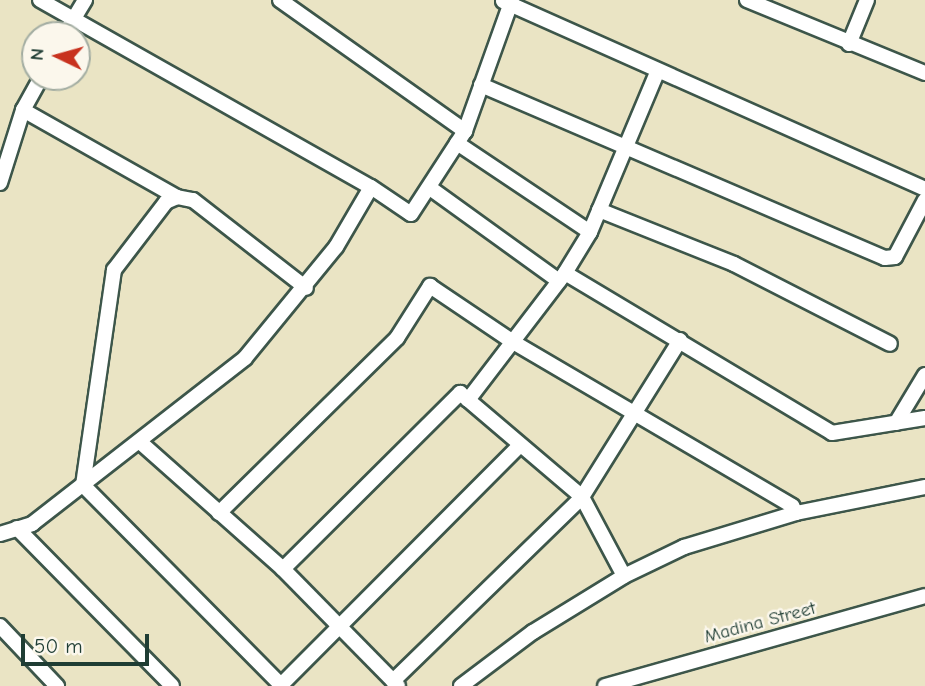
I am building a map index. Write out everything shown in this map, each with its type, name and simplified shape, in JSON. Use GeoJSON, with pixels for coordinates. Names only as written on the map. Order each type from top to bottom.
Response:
{"type":"FeatureCollection","features":[{"type":"Feature","properties":{"kind":"street"},"geometry":{"type":"LineString","coordinates":[[40,0],[371,187],[411,214],[461,137],[508,2],[657,73],[925,189]]}},
{"type":"Feature","properties":{"kind":"street"},"geometry":{"type":"LineString","coordinates":[[73,20],[85,0]]}},
{"type":"Feature","properties":{"kind":"street"},"geometry":{"type":"LineString","coordinates":[[280,0],[590,232]]}},
{"type":"Feature","properties":{"kind":"street"},"geometry":{"type":"LineString","coordinates":[[747,0],[770,5],[849,44],[925,73]]}},
{"type":"Feature","properties":{"kind":"street"},"geometry":{"type":"LineString","coordinates":[[849,44],[867,0]]}},
{"type":"Feature","properties":{"kind":"street"},"geometry":{"type":"LineString","coordinates":[[468,400],[562,277],[590,232],[657,73]]}},
{"type":"Feature","properties":{"kind":"street"},"geometry":{"type":"LineString","coordinates":[[481,85],[886,258],[895,257],[925,200]]}},
{"type":"Feature","properties":{"kind":"street"},"geometry":{"type":"LineString","coordinates":[[0,183],[23,110],[33,91]]}},
{"type":"Feature","properties":{"kind":"street"},"geometry":{"type":"LineString","coordinates":[[23,110],[177,197],[194,200],[306,288]]}},
{"type":"Feature","properties":{"kind":"street"},"geometry":{"type":"LineString","coordinates":[[0,534],[32,524],[245,358],[306,288],[371,187]]}},
{"type":"Feature","properties":{"kind":"street"},"geometry":{"type":"LineString","coordinates":[[430,188],[562,277],[680,340],[832,433],[925,418]]}},
{"type":"Feature","properties":{"kind":"street"},"geometry":{"type":"LineString","coordinates":[[83,485],[114,270],[166,202],[177,197]]}},
{"type":"Feature","properties":{"kind":"street"},"geometry":{"type":"LineString","coordinates":[[599,209],[734,264],[890,344]]}},
{"type":"Feature","properties":{"kind":"street"},"geometry":{"type":"LineString","coordinates":[[219,513],[397,338],[428,286],[513,342],[792,506],[796,513]]}},
{"type":"Feature","properties":{"kind":"street"},"geometry":{"type":"LineString","coordinates":[[140,442],[283,569],[396,683],[582,497],[680,340]]}},
{"type":"Feature","properties":{"kind":"street"},"geometry":{"type":"LineString","coordinates":[[896,423],[925,375]]}},
{"type":"Feature","properties":{"kind":"street"},"geometry":{"type":"LineString","coordinates":[[283,569],[457,394],[468,400],[582,497],[624,576]]}},
{"type":"Feature","properties":{"kind":"street"},"geometry":{"type":"LineString","coordinates":[[83,485],[281,686],[519,446]]}},
{"type":"Feature","properties":{"kind":"street"},"geometry":{"type":"LineString","coordinates":[[461,686],[533,632],[624,576],[684,547],[796,513],[925,486]]}},
{"type":"Feature","properties":{"kind":"street"},"geometry":{"type":"LineString","coordinates":[[17,528],[172,686]]}},
{"type":"Feature","properties":{"kind":"street","name":"Madina Street"},"geometry":{"type":"LineString","coordinates":[[606,686],[925,596]]}},
{"type":"Feature","properties":{"kind":"street"},"geometry":{"type":"LineString","coordinates":[[0,626],[57,686]]}}]}
